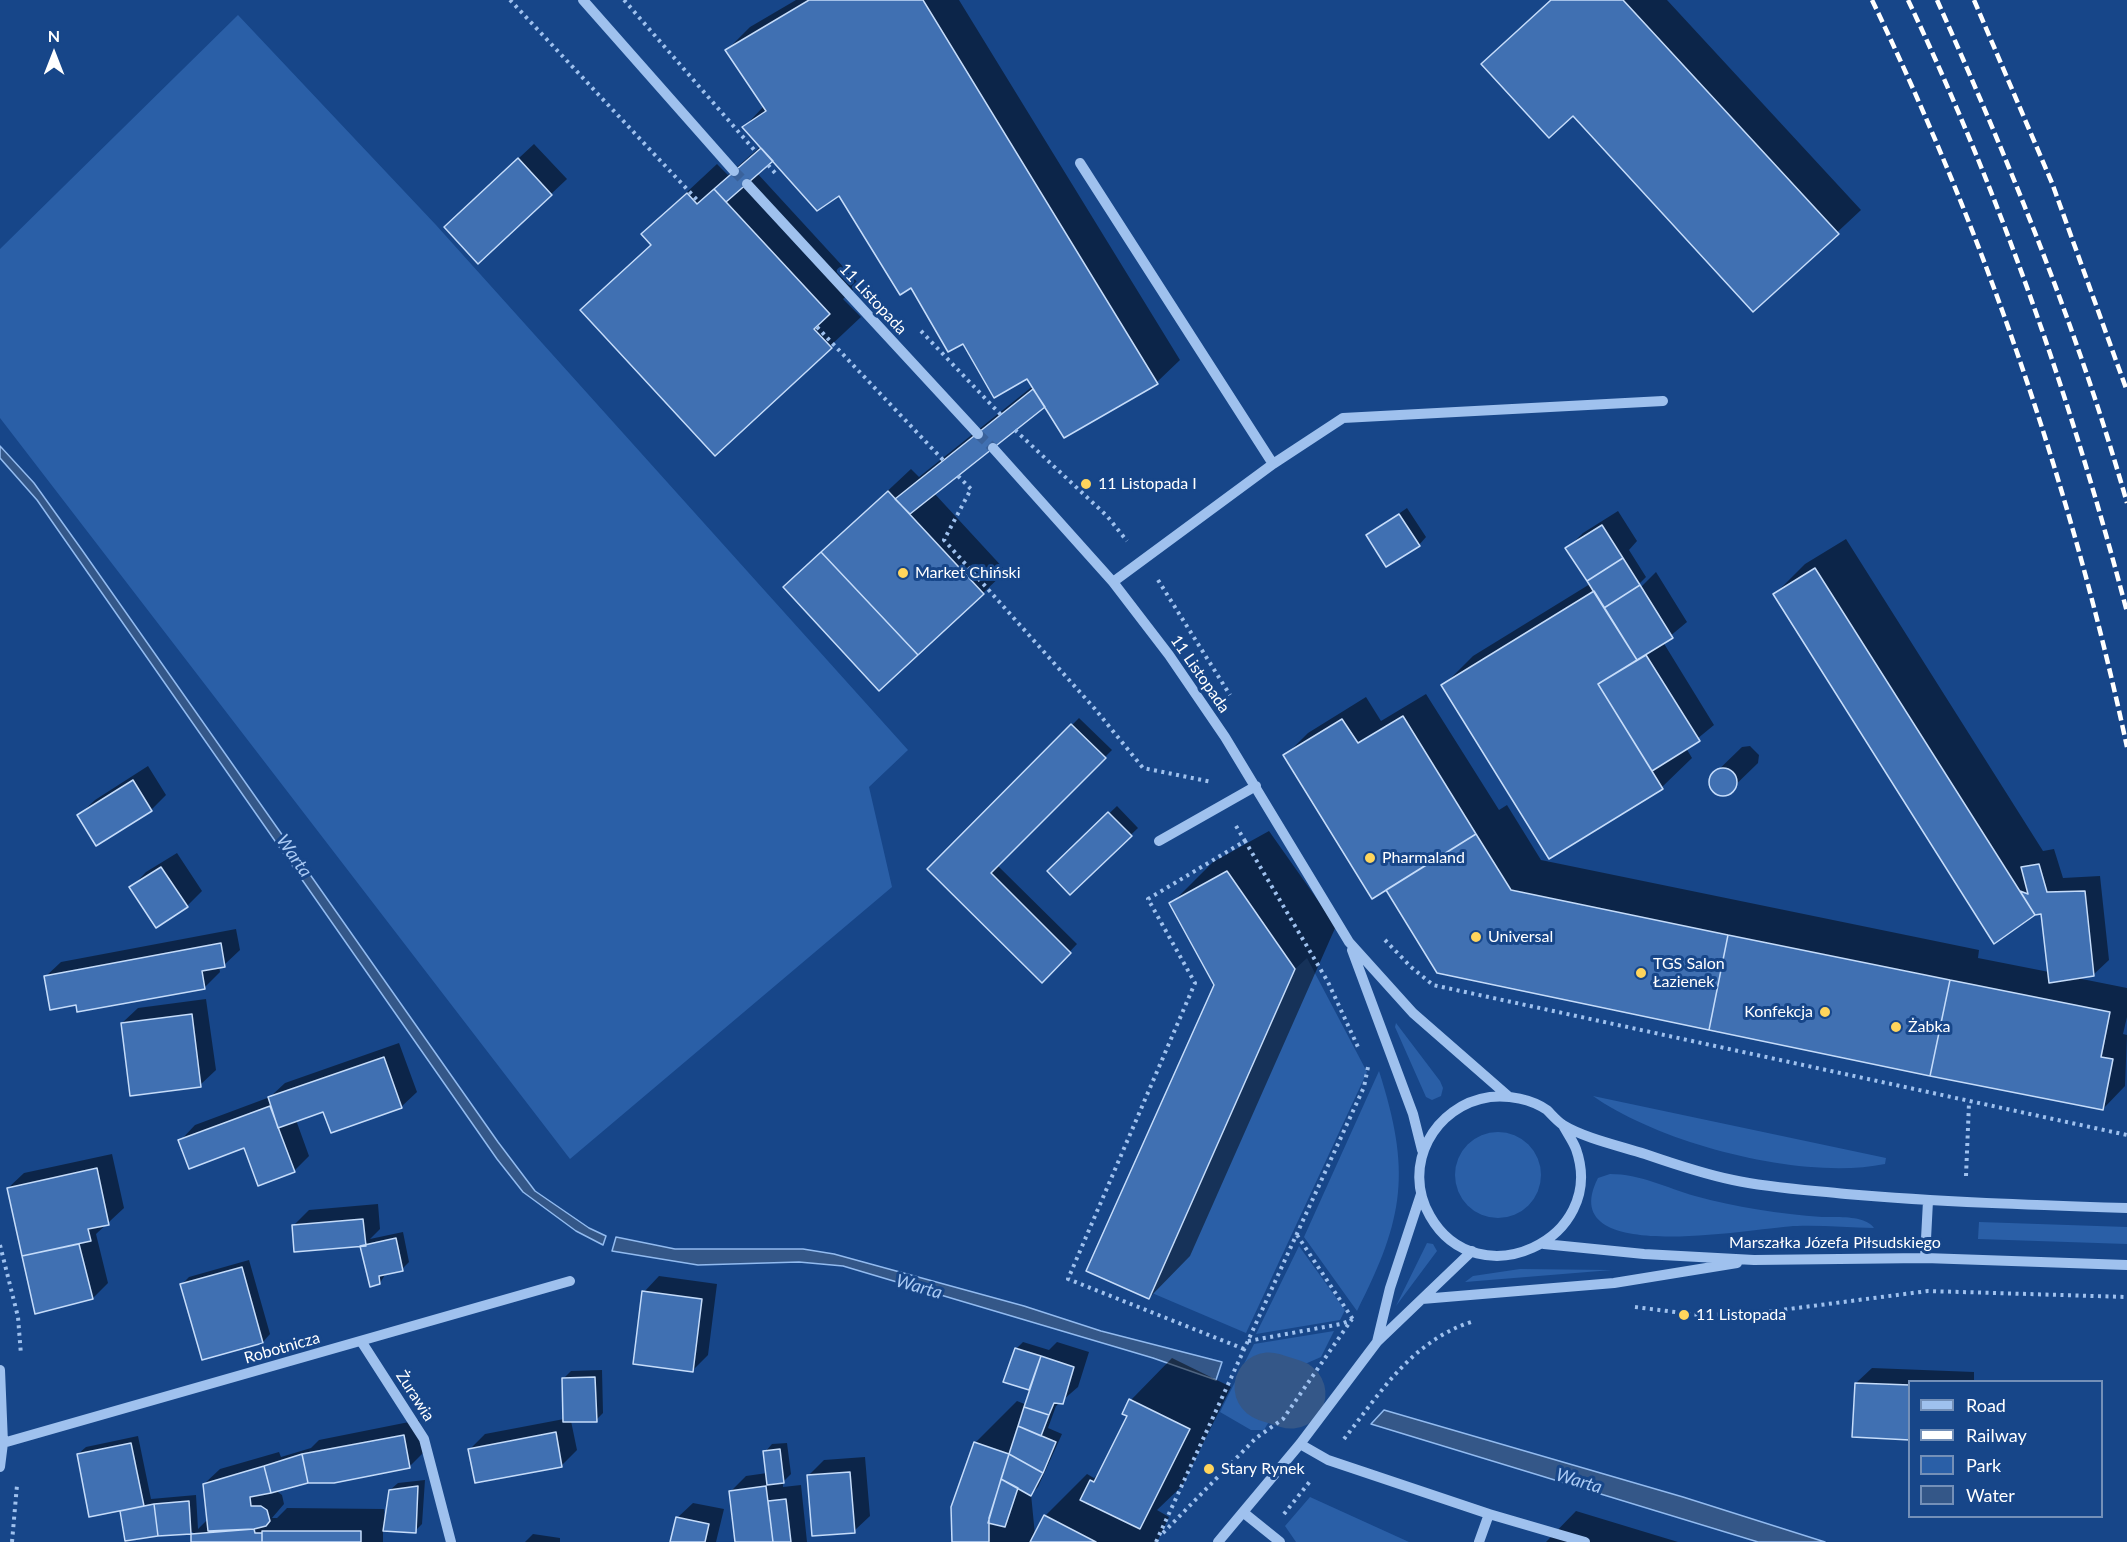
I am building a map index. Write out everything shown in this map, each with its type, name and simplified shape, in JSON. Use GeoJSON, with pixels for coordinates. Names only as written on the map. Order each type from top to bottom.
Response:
{"type":"FeatureCollection","features":[{"type":"Feature","properties":{"kind":"street"},"geometry":{"type":"LineString","coordinates":[[584,0],[734,171]]}},
{"type":"Feature","properties":{"kind":"street"},"geometry":{"type":"LineString","coordinates":[[1080,163],[1273,464]]}},
{"type":"Feature","properties":{"kind":"street","name":"11 Listopada"},"geometry":{"type":"LineString","coordinates":[[747,184],[978,434]]}},
{"type":"Feature","properties":{"kind":"street"},"geometry":{"type":"LineString","coordinates":[[1113,582],[1273,464],[1344,418],[1663,401]]}},
{"type":"Feature","properties":{"kind":"street","name":"11 Listopada"},"geometry":{"type":"LineString","coordinates":[[993,448],[1113,582],[1169,655],[1256,786],[1349,942],[1413,1113],[1422,1150]]}},
{"type":"Feature","properties":{"kind":"street"},"geometry":{"type":"LineString","coordinates":[[1159,840],[1256,786]]}},
{"type":"Feature","properties":{"kind":"street","name":"11 Listopada"},"geometry":{"type":"LineString","coordinates":[[1349,942],[1413,1013],[1508,1096]]}},
{"type":"Feature","properties":{"kind":"street"},"geometry":{"type":"LineString","coordinates":[[1377,1342],[1393,1279],[1421,1194],[1422,1150],[1433,1130],[1448,1116],[1469,1103],[1508,1096],[1544,1108],[1563,1125],[1576,1148],[1581,1174],[1577,1201],[1564,1225],[1544,1244],[1520,1254],[1493,1256],[1459,1245],[1430,1217],[1421,1194]]}},
{"type":"Feature","properties":{"kind":"street"},"geometry":{"type":"LineString","coordinates":[[1563,1125],[1698,1172],[1734,1181],[1774,1187],[1928,1201],[2127,1208]]}},
{"type":"Feature","properties":{"kind":"street"},"geometry":{"type":"LineString","coordinates":[[1925,1258],[1928,1201]]}},
{"type":"Feature","properties":{"kind":"street","name":"Marszałka Józefa Piłsudskiego"},"geometry":{"type":"LineString","coordinates":[[1544,1244],[1644,1254],[1754,1260],[1925,1258],[2127,1265]]}},
{"type":"Feature","properties":{"kind":"street"},"geometry":{"type":"LineString","coordinates":[[1218,1542],[1300,1444],[1377,1342],[1472,1251]]}},
{"type":"Feature","properties":{"kind":"street"},"geometry":{"type":"LineString","coordinates":[[1422,1299],[1614,1283],[1693,1272],[1754,1260]]}},
{"type":"Feature","properties":{"kind":"street","name":"Robotnicza"},"geometry":{"type":"LineString","coordinates":[[3,1443],[570,1281]]}},
{"type":"Feature","properties":{"kind":"street","name":"Żurawia"},"geometry":{"type":"LineString","coordinates":[[361,1341],[424,1439],[451,1542]]}},
{"type":"Feature","properties":{"kind":"street"},"geometry":{"type":"LineString","coordinates":[[0,1370],[3,1443],[0,1467]]}},
{"type":"Feature","properties":{"kind":"street"},"geometry":{"type":"LineString","coordinates":[[1300,1444],[1328,1460],[1489,1514],[1585,1542]]}},
{"type":"Feature","properties":{"kind":"street"},"geometry":{"type":"LineString","coordinates":[[1244,1513],[1280,1542]]}},
{"type":"Feature","properties":{"kind":"street"},"geometry":{"type":"LineString","coordinates":[[1479,1542],[1489,1514]]}},
{"type":"Feature","properties":{"kind":"path"},"geometry":{"type":"LineString","coordinates":[[510,0],[699,202]]}},
{"type":"Feature","properties":{"kind":"path"},"geometry":{"type":"LineString","coordinates":[[624,0],[756,152]]}},
{"type":"Feature","properties":{"kind":"path"},"geometry":{"type":"LineString","coordinates":[[817,327],[944,460]]}},
{"type":"Feature","properties":{"kind":"path"},"geometry":{"type":"LineString","coordinates":[[1015,430],[1107,516],[1142,559],[1173,601],[1235,702]]}},
{"type":"Feature","properties":{"kind":"path"},"geometry":{"type":"LineString","coordinates":[[958,476],[971,489],[944,540],[1095,708],[1143,768],[1212,782]]}},
{"type":"Feature","properties":{"kind":"path"},"geometry":{"type":"LineString","coordinates":[[1157,1540],[1364,1087],[1368,1068],[1328,981],[1245,840],[1148,899],[1195,983],[1068,1279],[1244,1349]]}},
{"type":"Feature","properties":{"kind":"path"},"geometry":{"type":"LineString","coordinates":[[1379,934],[1411,967],[1433,985],[1969,1103],[2127,1135]]}},
{"type":"Feature","properties":{"kind":"path"},"geometry":{"type":"LineString","coordinates":[[1966,1177],[1969,1103]]}},
{"type":"Feature","properties":{"kind":"path"},"geometry":{"type":"LineString","coordinates":[[1296,1235],[1349,1310],[1352,1319]]}},
{"type":"Feature","properties":{"kind":"path"},"geometry":{"type":"LineString","coordinates":[[1630,1307],[1699,1315],[1758,1313],[1928,1291],[2127,1297]]}},
{"type":"Feature","properties":{"kind":"path"},"geometry":{"type":"LineString","coordinates":[[1248,1341],[1341,1324],[1352,1319]]}},
{"type":"Feature","properties":{"kind":"path"},"geometry":{"type":"LineString","coordinates":[[1157,1540],[1256,1438],[1282,1419],[1352,1319]]}},
{"type":"Feature","properties":{"kind":"path"},"geometry":{"type":"LineString","coordinates":[[1340,1444],[1416,1351],[1447,1330],[1475,1321]]}},
{"type":"Feature","properties":{"kind":"path"},"geometry":{"type":"LineString","coordinates":[[1268,1533],[1328,1460]]}},
{"type":"Feature","properties":{"kind":"green space"},"geometry":{"type":"Polygon","coordinates":[[[238,15],[436,225],[908,750],[869,787],[892,887],[570,1159],[0,418],[0,249],[238,15]]]}},
{"type":"Feature","properties":{"kind":"green space"},"geometry":{"type":"Polygon","coordinates":[[[1307,958],[1367,1072],[1246,1333],[1152,1293],[1295,969],[1307,958]]]}},
{"type":"Feature","properties":{"kind":"green space"},"geometry":{"type":"Polygon","coordinates":[[[1396,1023],[1440,1081],[1443,1088],[1441,1096],[1432,1100],[1426,1097],[1395,1027],[1396,1023]]]}},
{"type":"Feature","properties":{"kind":"green space"},"geometry":{"type":"Polygon","coordinates":[[[1379,1071],[1396,1137],[1399,1166],[1398,1193],[1385,1248],[1357,1311],[1304,1237],[1379,1071]]]}},
{"type":"Feature","properties":{"kind":"green space"},"geometry":{"type":"Polygon","coordinates":[[[1593,1096],[1886,1158],[1885,1164],[1852,1168],[1814,1167],[1775,1163],[1734,1154],[1656,1129],[1593,1096]]]}},
{"type":"Feature","properties":{"kind":"green space"},"geometry":{"type":"Polygon","coordinates":[[[1498,1132],[1522,1139],[1534,1151],[1541,1175],[1534,1199],[1522,1211],[1498,1218],[1474,1211],[1462,1199],[1455,1175],[1462,1151],[1474,1139],[1498,1132]]]}},
{"type":"Feature","properties":{"kind":"green space"},"geometry":{"type":"Polygon","coordinates":[[[1610,1174],[1643,1179],[1695,1196],[1742,1207],[1806,1216],[1858,1219],[1874,1228],[1797,1226],[1706,1235],[1631,1234],[1604,1224],[1592,1206],[1598,1178],[1610,1174]]]}},
{"type":"Feature","properties":{"kind":"green space"},"geometry":{"type":"Polygon","coordinates":[[[1979,1222],[2127,1227],[2127,1244],[1978,1239],[1979,1222]]]}},
{"type":"Feature","properties":{"kind":"green space"},"geometry":{"type":"Polygon","coordinates":[[[1427,1243],[1433,1244],[1437,1251],[1396,1306],[1427,1243]]]}},
{"type":"Feature","properties":{"kind":"green space"},"geometry":{"type":"Polygon","coordinates":[[[1299,1246],[1345,1310],[1340,1320],[1256,1334],[1299,1246]]]}},
{"type":"Feature","properties":{"kind":"green space"},"geometry":{"type":"Polygon","coordinates":[[[1520,1269],[1612,1270],[1465,1282],[1473,1276],[1520,1269]]]}},
{"type":"Feature","properties":{"kind":"green space"},"geometry":{"type":"Polygon","coordinates":[[[1334,1331],[1321,1357],[1282,1374],[1270,1395],[1278,1406],[1264,1430],[1251,1430],[1220,1412],[1254,1344],[1334,1331]]]}},
{"type":"Feature","properties":{"kind":"green space"},"geometry":{"type":"Polygon","coordinates":[[[1310,1497],[1409,1542],[1296,1542],[1285,1526],[1310,1497]]]}},
{"type":"Feature","properties":{"kind":"water"},"geometry":{"type":"Polygon","coordinates":[[[0,446],[34,483],[82,550],[498,1142],[535,1191],[589,1228],[606,1236],[603,1245],[576,1231],[523,1192],[497,1159],[37,500],[0,458],[0,446]]]}},
{"type":"Feature","properties":{"kind":"water"},"geometry":{"type":"Polygon","coordinates":[[[616,1237],[675,1249],[803,1249],[834,1254],[1024,1306],[1101,1331],[1222,1362],[1216,1380],[1153,1358],[843,1266],[799,1262],[698,1265],[612,1251],[616,1237]]]}},
{"type":"Feature","properties":{"kind":"water"},"geometry":{"type":"Polygon","coordinates":[[[1384,1410],[1683,1497],[1825,1542],[1758,1542],[1371,1424],[1384,1410]]]}},
{"type":"Feature","properties":{"kind":"building"},"geometry":{"type":"Polygon","coordinates":[[[809,0],[923,0],[1158,384],[1064,438],[1027,379],[994,398],[963,344],[948,352],[911,288],[900,295],[839,196],[817,211],[742,127],[766,111],[725,50],[809,0]]]}},
{"type":"Feature","properties":{"kind":"building"},"geometry":{"type":"Polygon","coordinates":[[[1551,0],[1623,0],[1839,234],[1753,312],[1573,116],[1549,138],[1481,64],[1551,0]]]}},
{"type":"Feature","properties":{"kind":"building"},"geometry":{"type":"Polygon","coordinates":[[[761,148],[773,161],[726,202],[714,189],[761,148]]]}},
{"type":"Feature","properties":{"kind":"building"},"geometry":{"type":"Polygon","coordinates":[[[518,158],[552,195],[478,264],[444,227],[518,158]]]}},
{"type":"Feature","properties":{"kind":"building"},"geometry":{"type":"Polygon","coordinates":[[[714,189],[830,314],[814,329],[832,348],[715,456],[580,310],[651,245],[641,234],[687,193],[697,204],[714,189]]]}},
{"type":"Feature","properties":{"kind":"building"},"geometry":{"type":"Polygon","coordinates":[[[1033,389],[1045,407],[910,514],[895,499],[1033,389]]]}},
{"type":"Feature","properties":{"kind":"building","name":"Market Chiński"},"geometry":{"type":"Polygon","coordinates":[[[888,491],[984,594],[918,655],[821,552],[888,491]]]}},
{"type":"Feature","properties":{"kind":"building"},"geometry":{"type":"Polygon","coordinates":[[[1399,514],[1420,546],[1386,567],[1366,535],[1399,514]]]}},
{"type":"Feature","properties":{"kind":"building"},"geometry":{"type":"Polygon","coordinates":[[[1602,525],[1623,558],[1587,581],[1565,548],[1602,525]]]}},
{"type":"Feature","properties":{"kind":"building"},"geometry":{"type":"Polygon","coordinates":[[[821,552],[918,655],[879,691],[783,587],[821,552]]]}},
{"type":"Feature","properties":{"kind":"building"},"geometry":{"type":"Polygon","coordinates":[[[1623,558],[1640,585],[1604,608],[1587,581],[1623,558]]]}},
{"type":"Feature","properties":{"kind":"building"},"geometry":{"type":"Polygon","coordinates":[[[1815,568],[2035,915],[1994,944],[1773,594],[1815,568]]]}},
{"type":"Feature","properties":{"kind":"building"},"geometry":{"type":"Polygon","coordinates":[[[1640,585],[1673,638],[1637,660],[1604,608],[1640,585]]]}},
{"type":"Feature","properties":{"kind":"building"},"geometry":{"type":"Polygon","coordinates":[[[1594,591],[1637,660],[1598,684],[1663,789],[1549,859],[1441,685],[1594,591]]]}},
{"type":"Feature","properties":{"kind":"building"},"geometry":{"type":"Polygon","coordinates":[[[1646,655],[1700,741],[1652,771],[1598,684],[1646,655]]]}},
{"type":"Feature","properties":{"kind":"building"},"geometry":{"type":"Polygon","coordinates":[[[1403,716],[1476,834],[1372,899],[1283,755],[1342,719],[1358,743],[1403,716]]]}},
{"type":"Feature","properties":{"kind":"building"},"geometry":{"type":"Polygon","coordinates":[[[1071,724],[1106,758],[991,873],[1071,953],[1042,983],[927,869],[1071,724]]]}},
{"type":"Feature","properties":{"kind":"building"},"geometry":{"type":"Polygon","coordinates":[[[1723,768],[1733,772],[1737,782],[1733,792],[1723,796],[1713,792],[1709,782],[1713,772],[1723,768]]]}},
{"type":"Feature","properties":{"kind":"building"},"geometry":{"type":"Polygon","coordinates":[[[133,780],[152,811],[96,846],[77,815],[133,780]]]}},
{"type":"Feature","properties":{"kind":"building"},"geometry":{"type":"Polygon","coordinates":[[[1108,812],[1132,836],[1070,895],[1047,871],[1108,812]]]}},
{"type":"Feature","properties":{"kind":"building"},"geometry":{"type":"Polygon","coordinates":[[[1476,834],[1511,890],[1728,935],[1709,1030],[1437,973],[1386,890],[1476,834]]]}},
{"type":"Feature","properties":{"kind":"building"},"geometry":{"type":"Polygon","coordinates":[[[2039,864],[2047,892],[2085,891],[2094,976],[2049,983],[2041,914],[2035,915],[2020,891],[2028,894],[2021,867],[2039,864]]]}},
{"type":"Feature","properties":{"kind":"building"},"geometry":{"type":"Polygon","coordinates":[[[161,867],[188,907],[156,928],[129,887],[161,867]]]}},
{"type":"Feature","properties":{"kind":"building"},"geometry":{"type":"Polygon","coordinates":[[[1227,871],[1295,969],[1149,1299],[1086,1271],[1214,985],[1169,903],[1227,871]]]}},
{"type":"Feature","properties":{"kind":"building"},"geometry":{"type":"Polygon","coordinates":[[[1728,935],[1950,980],[1930,1076],[1709,1030],[1728,935]]]}},
{"type":"Feature","properties":{"kind":"building"},"geometry":{"type":"Polygon","coordinates":[[[221,943],[225,967],[202,971],[205,989],[77,1012],[76,1005],[50,1010],[44,976],[221,943]]]}},
{"type":"Feature","properties":{"kind":"building"},"geometry":{"type":"Polygon","coordinates":[[[1950,980],[2110,1012],[2101,1057],[2113,1059],[2103,1110],[1930,1076],[1950,980]]]}},
{"type":"Feature","properties":{"kind":"building"},"geometry":{"type":"Polygon","coordinates":[[[192,1014],[201,1087],[130,1096],[121,1023],[192,1014]]]}},
{"type":"Feature","properties":{"kind":"building"},"geometry":{"type":"Polygon","coordinates":[[[384,1057],[402,1108],[331,1133],[323,1112],[278,1128],[268,1097],[384,1057]]]}},
{"type":"Feature","properties":{"kind":"building"},"geometry":{"type":"Polygon","coordinates":[[[270,1106],[295,1172],[258,1186],[244,1148],[189,1169],[178,1140],[270,1106]]]}},
{"type":"Feature","properties":{"kind":"building"},"geometry":{"type":"Polygon","coordinates":[[[97,1168],[109,1225],[88,1229],[91,1241],[22,1256],[7,1188],[97,1168]]]}},
{"type":"Feature","properties":{"kind":"building"},"geometry":{"type":"Polygon","coordinates":[[[363,1219],[366,1246],[294,1252],[292,1225],[363,1219]]]}},
{"type":"Feature","properties":{"kind":"building"},"geometry":{"type":"Polygon","coordinates":[[[396,1238],[403,1271],[379,1276],[380,1284],[370,1287],[360,1246],[396,1238]]]}},
{"type":"Feature","properties":{"kind":"building"},"geometry":{"type":"Polygon","coordinates":[[[79,1244],[93,1299],[35,1314],[22,1256],[79,1244]]]}},
{"type":"Feature","properties":{"kind":"building"},"geometry":{"type":"Polygon","coordinates":[[[242,1267],[263,1343],[202,1360],[180,1284],[242,1267]]]}},
{"type":"Feature","properties":{"kind":"building"},"geometry":{"type":"Polygon","coordinates":[[[642,1291],[702,1299],[693,1372],[633,1364],[642,1291]]]}},
{"type":"Feature","properties":{"kind":"building"},"geometry":{"type":"Polygon","coordinates":[[[1015,1348],[1041,1356],[1029,1390],[1003,1382],[1015,1348]]]}},
{"type":"Feature","properties":{"kind":"building"},"geometry":{"type":"Polygon","coordinates":[[[1041,1356],[1074,1367],[1063,1404],[1054,1403],[1049,1415],[1024,1407],[1041,1356]]]}},
{"type":"Feature","properties":{"kind":"building"},"geometry":{"type":"Polygon","coordinates":[[[595,1377],[597,1422],[563,1422],[562,1378],[595,1377]]]}},
{"type":"Feature","properties":{"kind":"building"},"geometry":{"type":"Polygon","coordinates":[[[1855,1383],[1908,1385],[1908,1440],[1852,1437],[1855,1383]]]}},
{"type":"Feature","properties":{"kind":"building"},"geometry":{"type":"Polygon","coordinates":[[[1129,1399],[1190,1429],[1140,1529],[1080,1500],[1090,1480],[1094,1482],[1127,1416],[1122,1414],[1129,1399]]]}},
{"type":"Feature","properties":{"kind":"building"},"geometry":{"type":"Polygon","coordinates":[[[1024,1407],[1049,1415],[1041,1436],[1018,1426],[1024,1407]]]}},
{"type":"Feature","properties":{"kind":"building"},"geometry":{"type":"Polygon","coordinates":[[[1018,1426],[1056,1442],[1043,1473],[1009,1454],[1018,1426]]]}},
{"type":"Feature","properties":{"kind":"building"},"geometry":{"type":"Polygon","coordinates":[[[556,1432],[562,1467],[475,1483],[468,1449],[556,1432]]]}},
{"type":"Feature","properties":{"kind":"building"},"geometry":{"type":"Polygon","coordinates":[[[404,1435],[410,1468],[334,1483],[308,1483],[302,1454],[404,1435]]]}},
{"type":"Feature","properties":{"kind":"building"},"geometry":{"type":"Polygon","coordinates":[[[974,1442],[1009,1454],[989,1518],[989,1542],[952,1542],[951,1507],[974,1442]]]}},
{"type":"Feature","properties":{"kind":"building"},"geometry":{"type":"Polygon","coordinates":[[[131,1443],[144,1506],[89,1517],[77,1454],[131,1443]]]}},
{"type":"Feature","properties":{"kind":"building"},"geometry":{"type":"Polygon","coordinates":[[[780,1449],[784,1483],[767,1485],[763,1451],[780,1449]]]}},
{"type":"Feature","properties":{"kind":"building"},"geometry":{"type":"Polygon","coordinates":[[[302,1454],[308,1483],[271,1493],[264,1466],[302,1454]]]}},
{"type":"Feature","properties":{"kind":"building"},"geometry":{"type":"Polygon","coordinates":[[[1009,1454],[1043,1473],[1031,1496],[1001,1479],[1009,1454]]]}},
{"type":"Feature","properties":{"kind":"building"},"geometry":{"type":"Polygon","coordinates":[[[264,1466],[271,1493],[250,1497],[251,1506],[261,1506],[267,1510],[270,1521],[266,1526],[254,1529],[208,1531],[203,1484],[264,1466]]]}},
{"type":"Feature","properties":{"kind":"building"},"geometry":{"type":"Polygon","coordinates":[[[850,1472],[855,1533],[812,1536],[807,1475],[850,1472]]]}},
{"type":"Feature","properties":{"kind":"building"},"geometry":{"type":"Polygon","coordinates":[[[1001,1479],[1018,1488],[1005,1527],[988,1523],[1001,1479]]]}},
{"type":"Feature","properties":{"kind":"building"},"geometry":{"type":"Polygon","coordinates":[[[418,1486],[416,1533],[383,1531],[389,1490],[418,1486]]]}},
{"type":"Feature","properties":{"kind":"building"},"geometry":{"type":"Polygon","coordinates":[[[766,1486],[773,1542],[735,1542],[729,1491],[766,1486]]]}},
{"type":"Feature","properties":{"kind":"building"},"geometry":{"type":"Polygon","coordinates":[[[786,1499],[791,1542],[773,1542],[768,1501],[786,1499]]]}},
{"type":"Feature","properties":{"kind":"building"},"geometry":{"type":"Polygon","coordinates":[[[189,1501],[191,1534],[158,1536],[154,1504],[189,1501]]]}},
{"type":"Feature","properties":{"kind":"building"},"geometry":{"type":"Polygon","coordinates":[[[154,1504],[158,1536],[125,1541],[120,1511],[154,1504]]]}},
{"type":"Feature","properties":{"kind":"building"},"geometry":{"type":"Polygon","coordinates":[[[1044,1515],[1096,1542],[1030,1542],[1044,1515]]]}},
{"type":"Feature","properties":{"kind":"building"},"geometry":{"type":"Polygon","coordinates":[[[676,1517],[709,1524],[705,1542],[670,1542],[676,1517]]]}},
{"type":"Feature","properties":{"kind":"building"},"geometry":{"type":"Polygon","coordinates":[[[254,1529],[255,1533],[262,1533],[262,1542],[191,1542],[191,1534],[254,1529]]]}},
{"type":"Feature","properties":{"kind":"building"},"geometry":{"type":"Polygon","coordinates":[[[262,1531],[361,1531],[361,1542],[262,1542],[262,1531]]]}},
{"type":"Feature","properties":{"kind":"waterway","name":"Warta"},"geometry":{"type":"LineString","coordinates":[[1269,1387],[1291,1394]]}},
{"type":"Feature","properties":{"kind":"tunnel"},"geometry":{"type":"LineString","coordinates":[[734,171],[747,184]]}},
{"type":"Feature","properties":{"kind":"tunnel"},"geometry":{"type":"LineString","coordinates":[[978,434],[993,448]]}},
{"type":"Feature","properties":{"kind":"railway"},"geometry":{"type":"LineString","coordinates":[[1872,0],[1952,181],[2022,366],[2080,555],[2127,747]]}},
{"type":"Feature","properties":{"kind":"railway"},"geometry":{"type":"LineString","coordinates":[[1908,0],[1974,149],[2032,301],[2083,455],[2127,612]]}},
{"type":"Feature","properties":{"kind":"railway"},"geometry":{"type":"LineString","coordinates":[[1937,0],[1991,123],[2065,311],[2108,438],[2127,503]]}},
{"type":"Feature","properties":{"kind":"railway"},"geometry":{"type":"LineString","coordinates":[[1974,0],[2052,183],[2127,391]]}},
{"type":"Feature","properties":{"kind":"place","name":"11 Listopada I"},"geometry":{"type":"Point","coordinates":[1086,484]}},
{"type":"Feature","properties":{"kind":"place","name":"Market Chiński"},"geometry":{"type":"Point","coordinates":[903,573]}},
{"type":"Feature","properties":{"kind":"place","name":"Pharmaland"},"geometry":{"type":"Point","coordinates":[1370,858]}},
{"type":"Feature","properties":{"kind":"place","name":"Universal"},"geometry":{"type":"Point","coordinates":[1476,937]}},
{"type":"Feature","properties":{"kind":"place","name":"TGS Salon Łazienek"},"geometry":{"type":"Point","coordinates":[1641,973]}},
{"type":"Feature","properties":{"kind":"place","name":"Konfekcja"},"geometry":{"type":"Point","coordinates":[1825,1012]}},
{"type":"Feature","properties":{"kind":"place","name":"Żabka"},"geometry":{"type":"Point","coordinates":[1896,1027]}},
{"type":"Feature","properties":{"kind":"place","name":"11 Listopada"},"geometry":{"type":"Point","coordinates":[1684,1315]}},
{"type":"Feature","properties":{"kind":"place","name":"Stary Rynek"},"geometry":{"type":"Point","coordinates":[1209,1469]}}]}
